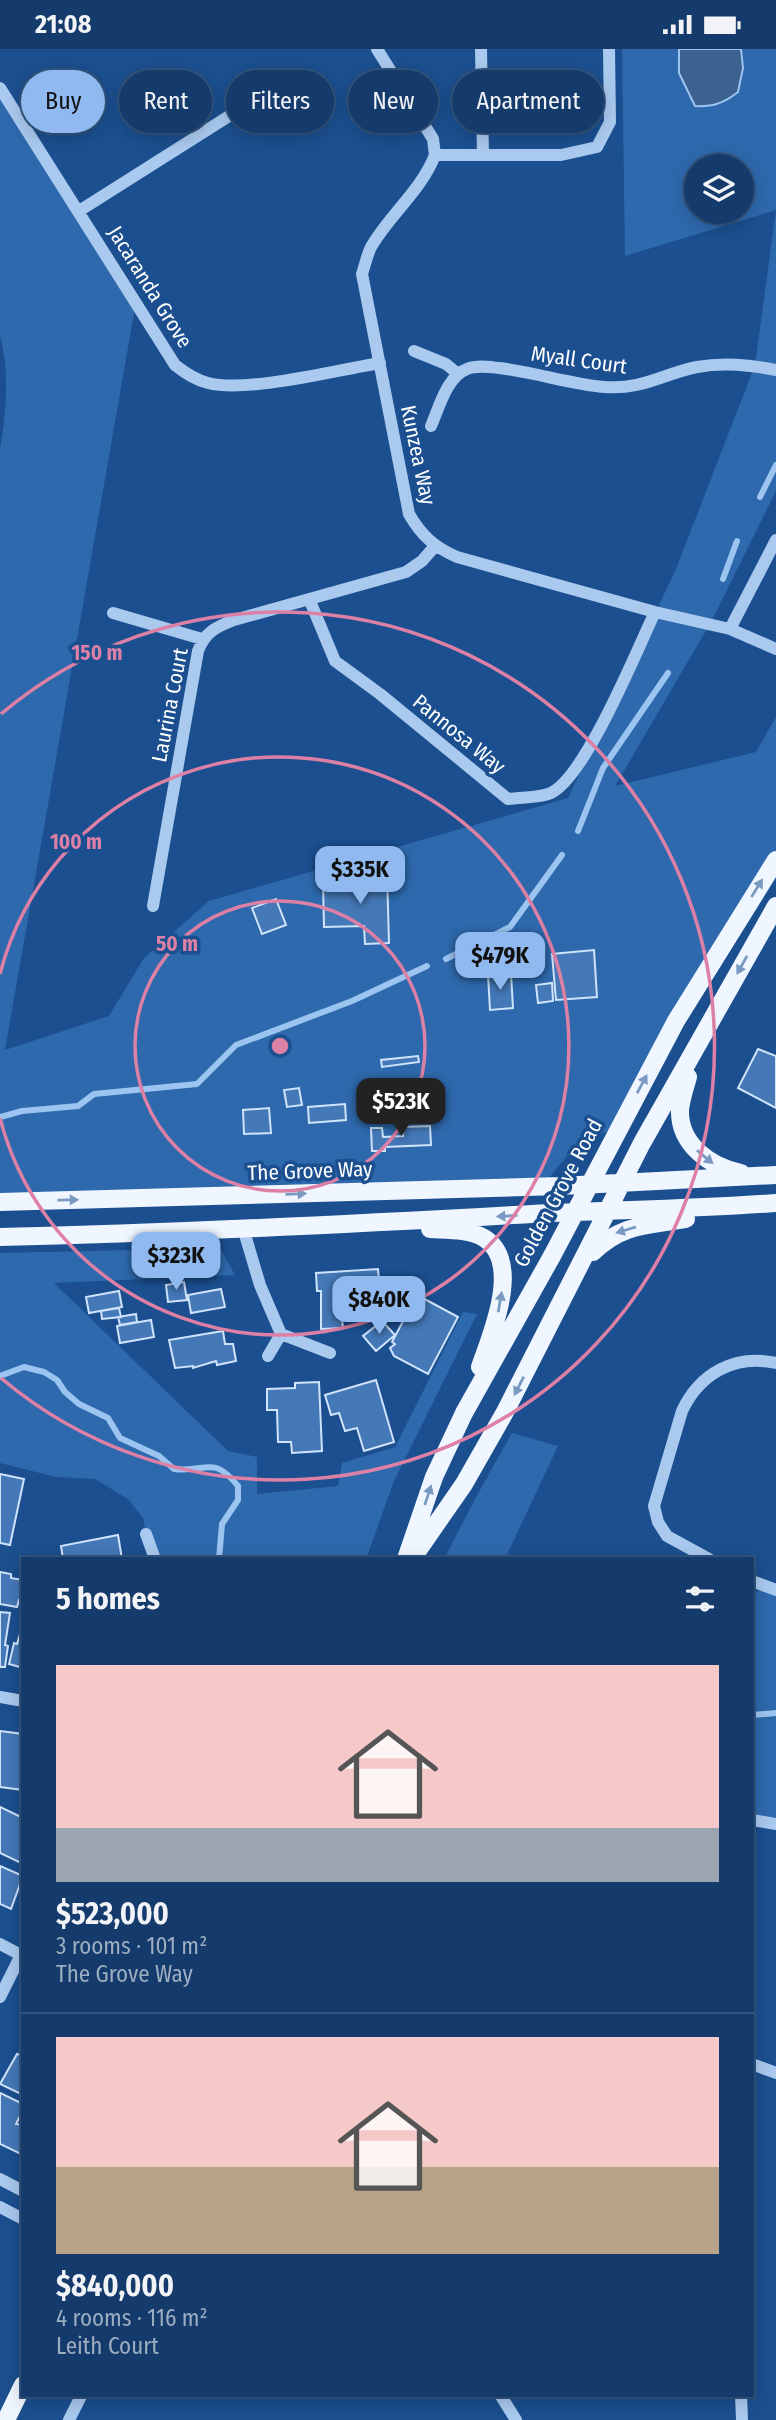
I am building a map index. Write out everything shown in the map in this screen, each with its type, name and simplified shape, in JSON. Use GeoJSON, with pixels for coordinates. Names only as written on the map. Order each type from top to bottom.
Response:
{"type":"FeatureCollection","features":[{"type":"Feature","properties":{"kind":"main road","name":"Golden Grove Road"},"geometry":{"type":"LineString","coordinates":[[407,1557],[433,1477],[464,1413],[575,1213],[676,1021],[776,860]]}},
{"type":"Feature","properties":{"kind":"main road"},"geometry":{"type":"LineString","coordinates":[[413,1557],[464,1484],[505,1412],[642,1143],[776,906]]}},
{"type":"Feature","properties":{"kind":"main road"},"geometry":{"type":"LineString","coordinates":[[696,1050],[680,1110],[682,1124],[690,1143],[705,1158],[723,1168],[768,1175]]}},
{"type":"Feature","properties":{"kind":"main road","name":"The Grove Way"},"geometry":{"type":"LineString","coordinates":[[0,1202],[589,1185],[768,1175]]}},
{"type":"Feature","properties":{"kind":"main road"},"geometry":{"type":"LineString","coordinates":[[0,1237],[776,1203]]}},
{"type":"Feature","properties":{"kind":"main road"},"geometry":{"type":"LineString","coordinates":[[583,1260],[617,1233],[740,1206]]}},
{"type":"Feature","properties":{"kind":"main road"},"geometry":{"type":"LineString","coordinates":[[310,1225],[456,1231],[477,1235],[490,1243],[502,1269],[502,1289],[498,1314],[464,1413]]}},
{"type":"Feature","properties":{"kind":"main road"},"geometry":{"type":"LineString","coordinates":[[6,2420],[21,2389]]}},
{"type":"Feature","properties":{"kind":"street"},"geometry":{"type":"LineString","coordinates":[[377,49],[433,139],[435,155],[561,155],[597,147],[610,122],[609,49]]}},
{"type":"Feature","properties":{"kind":"street"},"geometry":{"type":"LineString","coordinates":[[481,49],[483,155]]}},
{"type":"Feature","properties":{"kind":"street","name":"Jacaranda Grove"},"geometry":{"type":"LineString","coordinates":[[0,87],[175,365],[187,374],[205,383],[225,386],[275,381],[380,363]]}},
{"type":"Feature","properties":{"kind":"street"},"geometry":{"type":"LineString","coordinates":[[79,211],[226,118]]}},
{"type":"Feature","properties":{"kind":"street","name":"Kunzea Way"},"geometry":{"type":"LineString","coordinates":[[435,155],[419,186],[371,248],[362,274],[409,514],[416,527],[435,547],[457,557],[655,612],[730,629],[776,649]]}},
{"type":"Feature","properties":{"kind":"street"},"geometry":{"type":"LineString","coordinates":[[414,351],[446,364],[458,374],[450,384],[431,426]]}},
{"type":"Feature","properties":{"kind":"street","name":"Myall Court"},"geometry":{"type":"LineString","coordinates":[[458,374],[469,368],[482,367],[528,372],[603,387],[637,387],[694,367],[724,363],[776,370]]}},
{"type":"Feature","properties":{"kind":"street"},"geometry":{"type":"LineString","coordinates":[[730,629],[776,540]]}},
{"type":"Feature","properties":{"kind":"street","name":"Laurina Court"},"geometry":{"type":"LineString","coordinates":[[153,906],[202,639],[213,628],[234,620],[310,601],[406,572],[422,561],[435,547]]}},
{"type":"Feature","properties":{"kind":"street","name":"Pannosa Way"},"geometry":{"type":"LineString","coordinates":[[310,601],[335,661],[380,694],[508,799],[551,793],[570,776],[593,742],[655,612]]}},
{"type":"Feature","properties":{"kind":"street"},"geometry":{"type":"LineString","coordinates":[[113,613],[202,639]]}},
{"type":"Feature","properties":{"kind":"street"},"geometry":{"type":"LineString","coordinates":[[243,1228],[260,1285],[281,1334],[330,1353]]}},
{"type":"Feature","properties":{"kind":"street"},"geometry":{"type":"LineString","coordinates":[[268,1356],[281,1334]]}},
{"type":"Feature","properties":{"kind":"street"},"geometry":{"type":"LineString","coordinates":[[705,1557],[667,1536],[657,1523],[654,1506],[682,1411],[699,1384],[714,1372],[732,1363],[758,1359],[776,1363]]}},
{"type":"Feature","properties":{"kind":"street"},"geometry":{"type":"LineString","coordinates":[[146,1534],[154,1557]]}},
{"type":"Feature","properties":{"kind":"street"},"geometry":{"type":"LineString","coordinates":[[754,1582],[776,1590]]}},
{"type":"Feature","properties":{"kind":"street"},"geometry":{"type":"LineString","coordinates":[[0,1697],[21,1701]]}},
{"type":"Feature","properties":{"kind":"street"},"geometry":{"type":"LineString","coordinates":[[754,1820],[776,1824]]}},
{"type":"Feature","properties":{"kind":"street"},"geometry":{"type":"LineString","coordinates":[[0,1944],[21,1953]]}},
{"type":"Feature","properties":{"kind":"street"},"geometry":{"type":"LineString","coordinates":[[0,1997],[21,1955]]}},
{"type":"Feature","properties":{"kind":"street"},"geometry":{"type":"LineString","coordinates":[[754,2065],[776,2073]]}},
{"type":"Feature","properties":{"kind":"street"},"geometry":{"type":"LineString","coordinates":[[0,2179],[21,2190]]}},
{"type":"Feature","properties":{"kind":"street"},"geometry":{"type":"LineString","coordinates":[[0,2207],[21,2215]]}},
{"type":"Feature","properties":{"kind":"street"},"geometry":{"type":"LineString","coordinates":[[69,2420],[80,2397]]}},
{"type":"Feature","properties":{"kind":"street"},"geometry":{"type":"LineString","coordinates":[[502,2397],[516,2420]]}},
{"type":"Feature","properties":{"kind":"street"},"geometry":{"type":"LineString","coordinates":[[741,2397],[742,2420]]}},
{"type":"Feature","properties":{"kind":"shaded area"},"geometry":{"type":"Polygon","coordinates":[[[622,49],[776,49],[776,210],[754,217],[754,154],[684,154],[684,224],[730,224],[625,256],[622,49]]]}},
{"type":"Feature","properties":{"kind":"shaded area"},"geometry":{"type":"Polygon","coordinates":[[[679,49],[741,49],[743,68],[738,92],[718,104],[695,106],[679,73],[679,49]]]}},
{"type":"Feature","properties":{"kind":"shaded area"},"geometry":{"type":"Polygon","coordinates":[[[0,88],[21,121],[21,133],[29,133],[136,302],[5,1050],[109,1016],[144,958],[209,901],[568,798],[676,569],[755,365],[776,210],[776,491],[710,624],[615,786],[756,752],[776,717],[776,878],[618,1129],[580,1140],[544,1184],[0,1201],[0,449],[6,393],[0,336],[0,88]]]}},
{"type":"Feature","properties":{"kind":"shaded area"},"geometry":{"type":"Polygon","coordinates":[[[220,1248],[235,1275],[54,1283],[228,1451],[257,1457],[257,1494],[338,1486],[342,1463],[395,1447],[463,1312],[477,1314],[394,1481],[367,1557],[162,1557],[146,1534],[143,1518],[128,1499],[95,1479],[56,1477],[0,1463],[0,1253],[220,1248]]]}},
{"type":"Feature","properties":{"kind":"shaded area"},"geometry":{"type":"Polygon","coordinates":[[[512,1433],[558,1446],[506,1557],[445,1557],[512,1433]]]}},
{"type":"Feature","properties":{"kind":"shaded area"},"geometry":{"type":"Polygon","coordinates":[[[762,1586],[776,1590],[776,1826],[754,1822],[754,1596],[762,1586]]]}},
{"type":"Feature","properties":{"kind":"building"},"geometry":{"type":"Polygon","coordinates":[[[387,872],[389,943],[365,944],[364,926],[324,927],[323,883],[364,882],[364,873],[387,872]]]}},
{"type":"Feature","properties":{"kind":"building"},"geometry":{"type":"Polygon","coordinates":[[[276,899],[286,925],[262,934],[252,908],[276,899]]]}},
{"type":"Feature","properties":{"kind":"building"},"geometry":{"type":"Polygon","coordinates":[[[594,950],[597,997],[556,1000],[552,954],[594,950]]]}},
{"type":"Feature","properties":{"kind":"building"},"geometry":{"type":"Polygon","coordinates":[[[511,974],[513,1008],[490,1010],[488,975],[511,974]]]}},
{"type":"Feature","properties":{"kind":"building"},"geometry":{"type":"Polygon","coordinates":[[[552,983],[553,1001],[538,1003],[536,985],[552,983]]]}},
{"type":"Feature","properties":{"kind":"building"},"geometry":{"type":"Polygon","coordinates":[[[758,1049],[776,1056],[776,1108],[738,1088],[758,1049]]]}},
{"type":"Feature","properties":{"kind":"building"},"geometry":{"type":"Polygon","coordinates":[[[418,1056],[419,1062],[382,1067],[381,1060],[418,1056]]]}},
{"type":"Feature","properties":{"kind":"building"},"geometry":{"type":"Polygon","coordinates":[[[299,1088],[302,1105],[287,1107],[284,1090],[299,1088]]]}},
{"type":"Feature","properties":{"kind":"building"},"geometry":{"type":"Polygon","coordinates":[[[345,1104],[346,1120],[309,1123],[308,1107],[345,1104]]]}},
{"type":"Feature","properties":{"kind":"building"},"geometry":{"type":"Polygon","coordinates":[[[269,1108],[271,1133],[244,1134],[243,1110],[269,1108]]]}},
{"type":"Feature","properties":{"kind":"building"},"geometry":{"type":"Polygon","coordinates":[[[430,1126],[431,1145],[385,1147],[385,1151],[372,1151],[371,1128],[382,1128],[383,1137],[403,1136],[402,1127],[430,1126]]]}},
{"type":"Feature","properties":{"kind":"building"},"geometry":{"type":"Polygon","coordinates":[[[378,1269],[382,1316],[360,1317],[359,1302],[350,1303],[351,1318],[342,1319],[343,1328],[321,1329],[321,1291],[317,1291],[316,1273],[378,1269]]]}},
{"type":"Feature","properties":{"kind":"building"},"geometry":{"type":"Polygon","coordinates":[[[184,1282],[187,1300],[168,1302],[166,1285],[184,1282]]]}},
{"type":"Feature","properties":{"kind":"building"},"geometry":{"type":"Polygon","coordinates":[[[221,1289],[225,1307],[191,1313],[188,1295],[221,1289]]]}},
{"type":"Feature","properties":{"kind":"building"},"geometry":{"type":"Polygon","coordinates":[[[119,1291],[122,1307],[89,1313],[86,1297],[119,1291]]]}},
{"type":"Feature","properties":{"kind":"building"},"geometry":{"type":"Polygon","coordinates":[[[419,1296],[458,1317],[428,1374],[394,1356],[390,1348],[395,1344],[392,1342],[419,1296]]]}},
{"type":"Feature","properties":{"kind":"building"},"geometry":{"type":"Polygon","coordinates":[[[119,1308],[121,1317],[102,1319],[101,1311],[119,1308]]]}},
{"type":"Feature","properties":{"kind":"building"},"geometry":{"type":"Polygon","coordinates":[[[136,1314],[137,1322],[120,1325],[118,1317],[136,1314]]]}},
{"type":"Feature","properties":{"kind":"building"},"geometry":{"type":"Polygon","coordinates":[[[151,1320],[154,1337],[120,1343],[117,1326],[151,1320]]]}},
{"type":"Feature","properties":{"kind":"building"},"geometry":{"type":"Polygon","coordinates":[[[382,1321],[395,1335],[376,1351],[363,1336],[382,1321]]]}},
{"type":"Feature","properties":{"kind":"building"},"geometry":{"type":"Polygon","coordinates":[[[223,1331],[225,1344],[233,1344],[236,1361],[217,1365],[216,1361],[193,1368],[175,1368],[169,1340],[223,1331]]]}},
{"type":"Feature","properties":{"kind":"building"},"geometry":{"type":"Polygon","coordinates":[[[376,1380],[394,1442],[364,1451],[357,1428],[345,1431],[339,1413],[331,1415],[325,1395],[376,1380]]]}},
{"type":"Feature","properties":{"kind":"building"},"geometry":{"type":"Polygon","coordinates":[[[319,1382],[322,1451],[292,1453],[291,1442],[278,1442],[277,1410],[267,1410],[267,1389],[295,1388],[295,1383],[319,1382]]]}},
{"type":"Feature","properties":{"kind":"building"},"geometry":{"type":"Polygon","coordinates":[[[0,1474],[24,1479],[10,1545],[0,1543],[0,1474]]]}},
{"type":"Feature","properties":{"kind":"building"},"geometry":{"type":"Polygon","coordinates":[[[118,1535],[122,1557],[63,1557],[61,1546],[118,1535]]]}},
{"type":"Feature","properties":{"kind":"building"},"geometry":{"type":"Polygon","coordinates":[[[0,1572],[21,1580],[21,1600],[17,1607],[0,1604],[0,1572]]]}},
{"type":"Feature","properties":{"kind":"building"},"geometry":{"type":"Polygon","coordinates":[[[0,1612],[10,1613],[5,1667],[0,1667],[0,1612]]]}},
{"type":"Feature","properties":{"kind":"building"},"geometry":{"type":"Polygon","coordinates":[[[21,1634],[21,1667],[9,1664],[14,1643],[17,1644],[21,1634]]]}},
{"type":"Feature","properties":{"kind":"building"},"geometry":{"type":"Polygon","coordinates":[[[0,1731],[21,1734],[21,1790],[0,1787],[0,1731]]]}},
{"type":"Feature","properties":{"kind":"building"},"geometry":{"type":"Polygon","coordinates":[[[0,1807],[21,1817],[21,1863],[0,1853],[0,1807]]]}},
{"type":"Feature","properties":{"kind":"building"},"geometry":{"type":"Polygon","coordinates":[[[0,1866],[21,1875],[21,1882],[11,1909],[0,1904],[0,1866]]]}},
{"type":"Feature","properties":{"kind":"building"},"geometry":{"type":"Polygon","coordinates":[[[17,2054],[21,2055],[21,2094],[0,2084],[17,2054]]]}},
{"type":"Feature","properties":{"kind":"building"},"geometry":{"type":"Polygon","coordinates":[[[0,2093],[21,2103],[21,2114],[16,2124],[21,2125],[21,2154],[0,2144],[0,2093]]]}},
{"type":"Feature","properties":{"kind":"waterway"},"geometry":{"type":"LineString","coordinates":[[760,497],[776,465]]}},
{"type":"Feature","properties":{"kind":"waterway"},"geometry":{"type":"LineString","coordinates":[[723,579],[737,541]]}},
{"type":"Feature","properties":{"kind":"waterway"},"geometry":{"type":"LineString","coordinates":[[578,831],[603,768],[668,673]]}},
{"type":"Feature","properties":{"kind":"waterway"},"geometry":{"type":"LineString","coordinates":[[446,959],[510,927],[562,855]]}},
{"type":"Feature","properties":{"kind":"waterway"},"geometry":{"type":"LineString","coordinates":[[0,1117],[22,1111],[78,1106],[94,1094],[197,1084],[236,1045],[352,1001],[427,966]]}},
{"type":"Feature","properties":{"kind":"waterway"},"geometry":{"type":"LineString","coordinates":[[0,1376],[24,1367],[44,1372],[57,1380],[65,1392],[79,1404],[108,1418],[120,1438],[159,1456],[174,1469],[209,1467],[222,1470],[238,1486],[238,1500],[222,1524],[219,1557]]}},
{"type":"Feature","properties":{"kind":"waterway"},"geometry":{"type":"LineString","coordinates":[[754,1715],[776,1713]]}}]}
